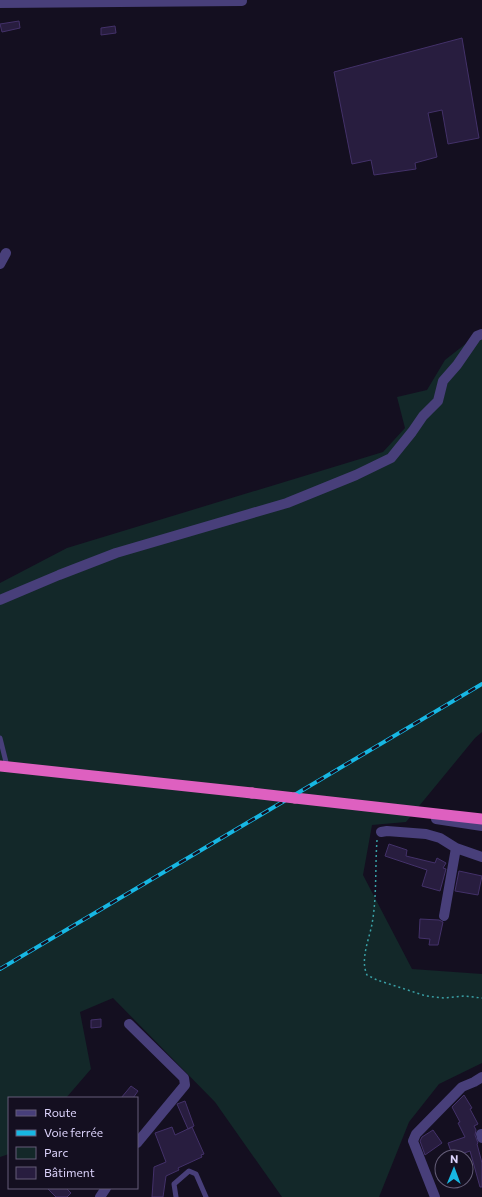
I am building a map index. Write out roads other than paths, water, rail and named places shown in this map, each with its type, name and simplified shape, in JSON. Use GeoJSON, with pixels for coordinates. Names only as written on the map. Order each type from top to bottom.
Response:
{"type":"FeatureCollection","features":[{"type":"Feature","properties":{"kind":"highway"},"geometry":{"type":"LineString","coordinates":[[4,767],[482,819]]}},
{"type":"Feature","properties":{"kind":"street"},"geometry":{"type":"LineString","coordinates":[[0,3],[242,0]]}},
{"type":"Feature","properties":{"kind":"street"},"geometry":{"type":"LineString","coordinates":[[0,264],[6,253]]}},
{"type":"Feature","properties":{"kind":"street"},"geometry":{"type":"LineString","coordinates":[[0,600],[116,553],[287,503],[356,475],[391,458],[423,416],[438,401],[443,382],[458,365],[477,336],[482,334]]}},
{"type":"Feature","properties":{"kind":"street"},"geometry":{"type":"LineString","coordinates":[[389,809],[427,818],[482,826]]}},
{"type":"Feature","properties":{"kind":"street"},"geometry":{"type":"LineString","coordinates":[[381,832],[387,831],[426,834],[440,838],[456,848],[482,857]]}},
{"type":"Feature","properties":{"kind":"street"},"geometry":{"type":"LineString","coordinates":[[444,916],[456,848]]}},
{"type":"Feature","properties":{"kind":"street"},"geometry":{"type":"LineString","coordinates":[[129,1024],[184,1078],[185,1086],[138,1142]]}},
{"type":"Feature","properties":{"kind":"street"},"geometry":{"type":"LineString","coordinates":[[435,1197],[413,1140],[416,1134],[462,1087],[482,1077]]}},
{"type":"Feature","properties":{"kind":"lane"},"geometry":{"type":"LineString","coordinates":[[0,738],[4,767]]}},
{"type":"Feature","properties":{"kind":"lane"},"geometry":{"type":"LineString","coordinates":[[176,1197],[174,1184],[189,1171],[196,1174],[206,1197]]}},
{"type":"Feature","properties":{"kind":"railway"},"geometry":{"type":"LineString","coordinates":[[0,969],[482,684]]}}]}
